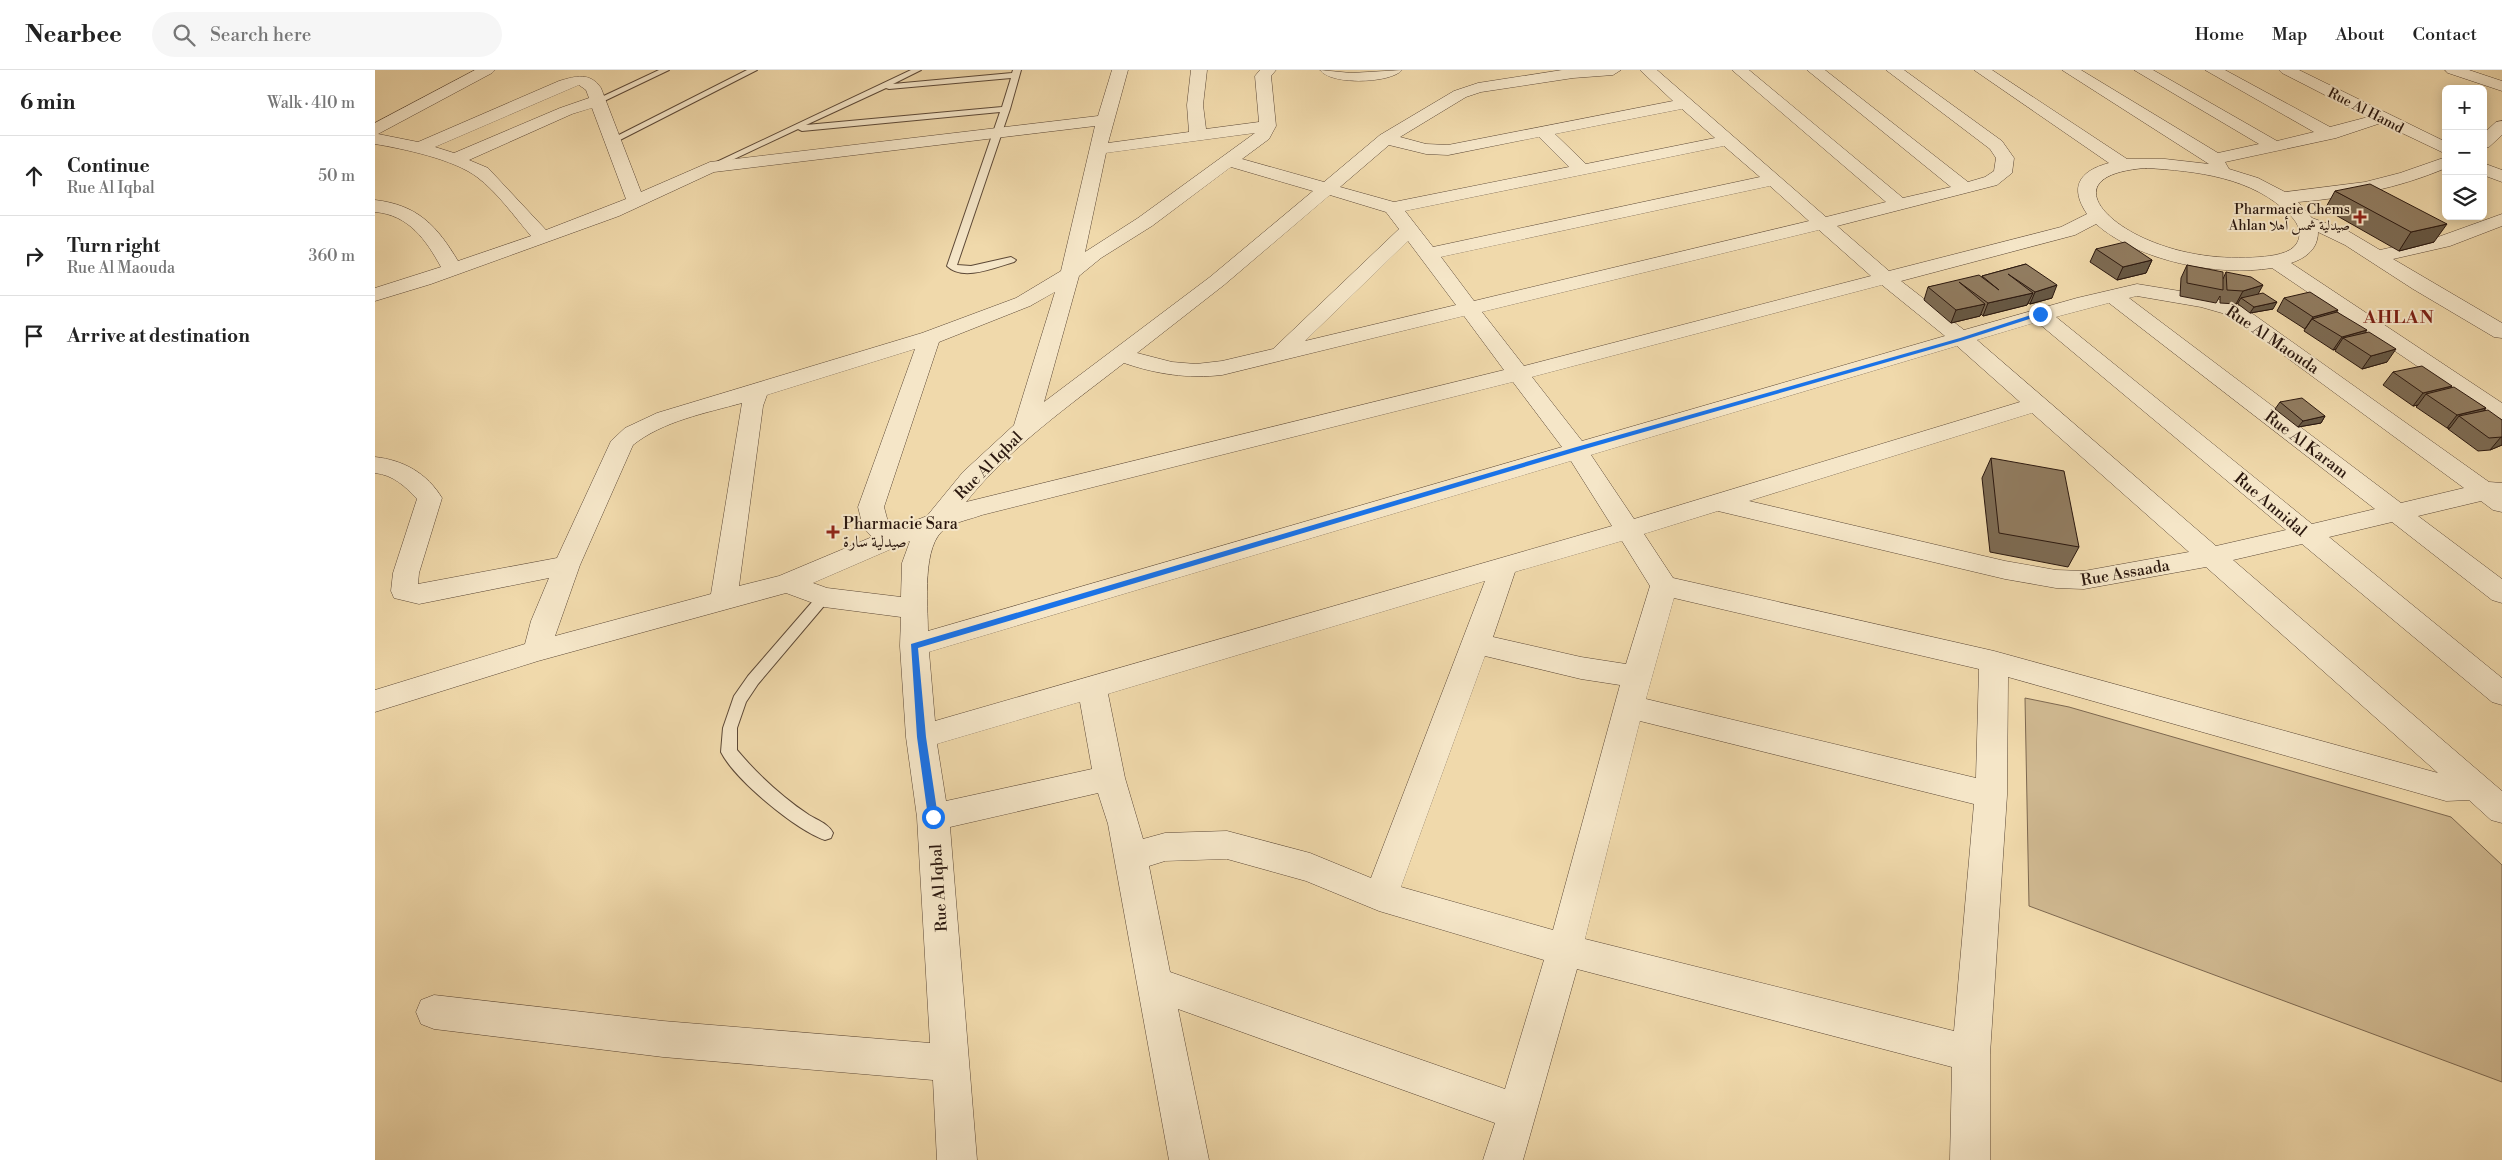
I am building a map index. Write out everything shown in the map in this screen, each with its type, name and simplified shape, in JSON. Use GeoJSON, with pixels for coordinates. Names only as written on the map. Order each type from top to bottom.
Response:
{"type":"FeatureCollection","features":[{"type":"Feature","properties":{"kind":"street"},"geometry":{"type":"LineString","coordinates":[[375,130],[487,70]]}},
{"type":"Feature","properties":{"kind":"street","name":"Rue Al Iqbal"},"geometry":{"type":"LineString","coordinates":[[957,1160],[933,817],[921,737],[914,646],[915,563],[918,550],[932,526],[972,478],[1025,428],[1070,274],[1105,120],[1120,70]]}},
{"type":"Feature","properties":{"kind":"street"},"geometry":{"type":"LineString","coordinates":[[1198,136],[1195,105],[1199,70]]}},
{"type":"Feature","properties":{"kind":"street"},"geometry":{"type":"LineString","coordinates":[[537,651],[545,621],[567,565],[623,441],[629,434],[653,423],[930,338],[1023,302],[1070,274],[1094,254],[1145,222],[1263,135],[1268,126],[1263,76],[1268,70]]}},
{"type":"Feature","properties":{"kind":"street"},"geometry":{"type":"LineString","coordinates":[[1327,70],[1340,76],[1354,77],[1394,70]]}},
{"type":"Feature","properties":{"kind":"street"},"geometry":{"type":"LineString","coordinates":[[1025,428],[1123,355],[1248,256],[1386,139],[1417,118],[1460,94],[1496,84],[1571,72],[1613,70]]}},
{"type":"Feature","properties":{"kind":"street"},"geometry":{"type":"LineString","coordinates":[[1648,70],[1885,278],[1962,339],[2209,557],[2502,810]]}},
{"type":"Feature","properties":{"kind":"street"},"geometry":{"type":"LineString","coordinates":[[1740,70],[1899,204]]}},
{"type":"Feature","properties":{"kind":"street"},"geometry":{"type":"LineString","coordinates":[[1815,70],[1965,190]]}},
{"type":"Feature","properties":{"kind":"street"},"geometry":{"type":"LineString","coordinates":[[1123,355],[1169,369],[1196,371],[1229,366],[1899,204],[1965,190],[1991,181],[2003,173],[2005,162],[2001,150],[1894,70]]}},
{"type":"Feature","properties":{"kind":"street"},"geometry":{"type":"LineString","coordinates":[[1982,70],[2124,165]]}},
{"type":"Feature","properties":{"kind":"street"},"geometry":{"type":"LineString","coordinates":[[2070,70],[2219,166],[2281,198],[2302,217],[2336,232],[2379,256],[2502,332]]}},
{"type":"Feature","properties":{"kind":"street"},"geometry":{"type":"LineString","coordinates":[[2142,70],[2274,146]]}},
{"type":"Feature","properties":{"kind":"street"},"geometry":{"type":"LineString","coordinates":[[2213,70],[2330,134]]}},
{"type":"Feature","properties":{"kind":"street","name":"Rue Al Hamd"},"geometry":{"type":"LineString","coordinates":[[2287,70],[2442,147]]}},
{"type":"Feature","properties":{"kind":"street"},"geometry":{"type":"LineString","coordinates":[[2453,70],[2502,86]]}},
{"type":"Feature","properties":{"kind":"street"},"geometry":{"type":"LineString","coordinates":[[419,148],[565,84],[580,80],[588,83],[593,88],[636,202]]}},
{"type":"Feature","properties":{"kind":"street"},"geometry":{"type":"LineString","coordinates":[[456,160],[565,111],[597,101]]}},
{"type":"Feature","properties":{"kind":"street"},"geometry":{"type":"LineString","coordinates":[[1386,139],[1426,149],[1448,150],[1686,103]]}},
{"type":"Feature","properties":{"kind":"street"},"geometry":{"type":"LineString","coordinates":[[2302,217],[2309,235],[2305,246],[2294,255],[2275,262],[2256,264],[2210,262],[2162,251],[2121,234],[2097,216],[2087,203],[2085,190],[2091,179],[2104,170],[2124,165],[2219,166],[2274,146],[2330,134],[2381,118]]}},
{"type":"Feature","properties":{"kind":"street"},"geometry":{"type":"LineString","coordinates":[[375,295],[424,280],[543,238],[636,202],[710,167],[1105,120]]}},
{"type":"Feature","properties":{"kind":"street"},"geometry":{"type":"LineString","coordinates":[[1099,149],[1268,126]]}},
{"type":"Feature","properties":{"kind":"street"},"geometry":{"type":"LineString","coordinates":[[2487,139],[2502,126]]}},
{"type":"Feature","properties":{"kind":"street"},"geometry":{"type":"LineString","coordinates":[[1542,130],[1582,170]]}},
{"type":"Feature","properties":{"kind":"street"},"geometry":{"type":"LineString","coordinates":[[375,139],[419,148],[456,160],[482,172],[502,191],[543,238]]}},
{"type":"Feature","properties":{"kind":"street"},"geometry":{"type":"LineString","coordinates":[[1230,161],[1393,208],[1729,140]]}},
{"type":"Feature","properties":{"kind":"street"},"geometry":{"type":"LineString","coordinates":[[2281,198],[2320,195],[2405,177],[2442,164]]}},
{"type":"Feature","properties":{"kind":"street"},"geometry":{"type":"LineString","coordinates":[[2487,170],[2502,178]]}},
{"type":"Feature","properties":{"kind":"street"},"geometry":{"type":"LineString","coordinates":[[1429,254],[1773,180]]}},
{"type":"Feature","properties":{"kind":"street"},"geometry":{"type":"LineString","coordinates":[[2302,217],[2320,195]]}},
{"type":"Feature","properties":{"kind":"street"},"geometry":{"type":"LineString","coordinates":[[375,206],[401,212],[428,229],[452,269]]}},
{"type":"Feature","properties":{"kind":"street"},"geometry":{"type":"LineString","coordinates":[[1393,208],[1575,450],[1664,586],[1994,662],[2446,788],[2477,787]]}},
{"type":"Feature","properties":{"kind":"street"},"geometry":{"type":"LineString","coordinates":[[375,701],[537,651],[724,598],[787,583],[893,538],[991,504],[1517,374],[2067,231],[2097,216]]}},
{"type":"Feature","properties":{"kind":"street"},"geometry":{"type":"LineString","coordinates":[[2379,256],[2443,242],[2502,220]]}},
{"type":"Feature","properties":{"kind":"street"},"geometry":{"type":"LineString","coordinates":[[1281,353],[1409,230]]}},
{"type":"Feature","properties":{"kind":"street"},"geometry":{"type":"LineString","coordinates":[[2067,231],[2121,234]]}},
{"type":"Feature","properties":{"kind":"street"},"geometry":{"type":"LineString","coordinates":[[2275,262],[2502,413]]}},
{"type":"Feature","properties":{"kind":"street","name":"Rue Al Maouda"},"geometry":{"type":"LineString","coordinates":[[914,646],[1575,450],[1962,339],[2040,314],[2137,290],[2221,305],[2235,311],[2496,495]]}},
{"type":"Feature","properties":{"kind":"street","name":"Rue Al Karam"},"geometry":{"type":"LineString","coordinates":[[2112,295],[2502,593]]}},
{"type":"Feature","properties":{"kind":"street","name":"Rue Annidal"},"geometry":{"type":"LineString","coordinates":[[2040,314],[2502,694]]}},
{"type":"Feature","properties":{"kind":"street"},"geometry":{"type":"LineString","coordinates":[[893,538],[876,527],[871,507],[930,338]]}},
{"type":"Feature","properties":{"kind":"street"},"geometry":{"type":"LineString","coordinates":[[724,598],[752,406],[757,391]]}},
{"type":"Feature","properties":{"kind":"street"},"geometry":{"type":"LineString","coordinates":[[921,737],[1093,689],[1629,530],[2036,404]]}},
{"type":"Feature","properties":{"kind":"street"},"geometry":{"type":"LineString","coordinates":[[375,465],[382,465],[412,477],[430,498],[406,573],[404,591],[419,594],[567,565]]}},
{"type":"Feature","properties":{"kind":"street","name":"Rue Assaada"},"geometry":{"type":"LineString","coordinates":[[1718,503],[2005,570],[2056,579],[2084,580],[2209,557],[2398,512],[2496,495]]}},
{"type":"Feature","properties":{"kind":"street"},"geometry":{"type":"LineString","coordinates":[[1379,896],[1394,865],[1412,810],[1478,644],[1504,566]]}},
{"type":"Feature","properties":{"kind":"street"},"geometry":{"type":"LineString","coordinates":[[787,583],[824,597],[914,609]]}},
{"type":"Feature","properties":{"kind":"street"},"geometry":{"type":"LineString","coordinates":[[1503,1160],[1565,950],[1633,692],[1664,586]]}},
{"type":"Feature","properties":{"kind":"street"},"geometry":{"type":"LineString","coordinates":[[1478,644],[1581,668],[1633,692],[1991,795]]}},
{"type":"Feature","properties":{"kind":"street"},"geometry":{"type":"LineString","coordinates":[[1969,1160],[1971,1054],[1991,795],[1994,662]]}},
{"type":"Feature","properties":{"kind":"street"},"geometry":{"type":"LineString","coordinates":[[1093,689],[1109,778],[1124,824],[1131,857],[1189,1160]]}},
{"type":"Feature","properties":{"kind":"street"},"geometry":{"type":"LineString","coordinates":[[933,817],[1109,778]]}},
{"type":"Feature","properties":{"kind":"street"},"geometry":{"type":"LineString","coordinates":[[1131,857],[1165,847],[1227,845],[1309,868],[1379,896],[1565,950],[1971,1054]]}},
{"type":"Feature","properties":{"kind":"street"},"geometry":{"type":"LineString","coordinates":[[1155,984],[1517,1112]]}},
{"type":"Feature","properties":{"kind":"street"},"geometry":{"type":"LineString","coordinates":[[434,1012],[663,1039],[949,1063]]}},
{"type":"Feature","properties":{"kind":"lane"},"geometry":{"type":"LineString","coordinates":[[597,101],[665,70]]}},
{"type":"Feature","properties":{"kind":"lane"},"geometry":{"type":"LineString","coordinates":[[613,140],[753,70]]}},
{"type":"Feature","properties":{"kind":"lane"},"geometry":{"type":"LineString","coordinates":[[710,167],[917,70]]}},
{"type":"Feature","properties":{"kind":"lane"},"geometry":{"type":"LineString","coordinates":[[881,88],[1016,73],[998,133],[951,266],[956,270],[966,270],[1011,260]]}},
{"type":"Feature","properties":{"kind":"lane"},"geometry":{"type":"LineString","coordinates":[[789,129],[1005,109]]}},
{"type":"Feature","properties":{"kind":"lane"},"geometry":{"type":"LineString","coordinates":[[824,597],[753,680],[739,700],[730,728],[729,752],[743,770],[764,788],[807,823],[825,833]]}},
{"type":"Feature","properties":{"kind":"shaded area"},"geometry":{"type":"Polygon","coordinates":[[[2025,698],[2069,707],[2451,817],[2502,865],[2502,1082],[2029,906],[2025,698]]]}},
{"type":"Feature","properties":{"kind":"building"},"geometry":{"type":"Polygon","coordinates":[[[2370,184],[2447,224],[2411,232],[2335,191],[2370,184]]]}},
{"type":"Feature","properties":{"kind":"building"},"geometry":{"type":"Polygon","coordinates":[[[2125,242],[2152,260],[2123,267],[2096,249],[2125,242]]]}},
{"type":"Feature","properties":{"kind":"building"},"geometry":{"type":"Polygon","coordinates":[[[2026,264],[2057,285],[2035,292],[2008,274],[2033,293],[1988,303],[1959,282],[1985,304],[1956,310],[1928,287],[1979,275],[1999,290],[1982,276],[2026,264]]]}},
{"type":"Feature","properties":{"kind":"building"},"geometry":{"type":"Polygon","coordinates":[[[2187,265],[2223,272],[2223,290],[2187,283],[2187,265]]]}},
{"type":"Feature","properties":{"kind":"building"},"geometry":{"type":"Polygon","coordinates":[[[2226,272],[2251,277],[2263,285],[2243,291],[2227,290],[2226,272]]]}},
{"type":"Feature","properties":{"kind":"building"},"geometry":{"type":"Polygon","coordinates":[[[2310,292],[2338,310],[2313,317],[2284,298],[2310,292]]]}},
{"type":"Feature","properties":{"kind":"building"},"geometry":{"type":"Polygon","coordinates":[[[2263,293],[2277,302],[2254,307],[2241,298],[2263,293]]]}},
{"type":"Feature","properties":{"kind":"building"},"geometry":{"type":"Polygon","coordinates":[[[2337,312],[2367,330],[2342,337],[2312,319],[2337,312]]]}},
{"type":"Feature","properties":{"kind":"building"},"geometry":{"type":"Polygon","coordinates":[[[2369,332],[2396,349],[2371,356],[2343,338],[2369,332]]]}},
{"type":"Feature","properties":{"kind":"building"},"geometry":{"type":"Polygon","coordinates":[[[2422,366],[2452,386],[2423,393],[2393,372],[2422,366]]]}},
{"type":"Feature","properties":{"kind":"building"},"geometry":{"type":"Polygon","coordinates":[[[2454,387],[2486,408],[2457,415],[2426,394],[2454,387]]]}},
{"type":"Feature","properties":{"kind":"building"},"geometry":{"type":"Polygon","coordinates":[[[2302,398],[2325,416],[2303,421],[2280,402],[2302,398]]]}},
{"type":"Feature","properties":{"kind":"building"},"geometry":{"type":"Polygon","coordinates":[[[2488,410],[2502,420],[2502,437],[2489,438],[2459,416],[2488,410]]]}},
{"type":"Feature","properties":{"kind":"building"},"geometry":{"type":"Polygon","coordinates":[[[1991,458],[2064,471],[2079,547],[1999,533],[1991,458]]]}},
{"type":"Feature","properties":{"kind":"place","name":"Pharmacie Chems Ahlan صيدلية شمس أهلا"},"geometry":{"type":"Point","coordinates":[2360,217]}},
{"type":"Feature","properties":{"kind":"place","name":"Pharmacie Sara صيدلية سارة"},"geometry":{"type":"Point","coordinates":[833,532]}},
{"type":"Feature","properties":{"kind":"district","name":"AHLAN"},"geometry":{"type":"Point","coordinates":[2399,317]}},
{"type":"Feature","properties":{"kind":"route"},"geometry":{"type":"LineString","coordinates":[[933,817],[921,737],[914,646],[1691,416],[1962,339],[2040,314]]}}]}
